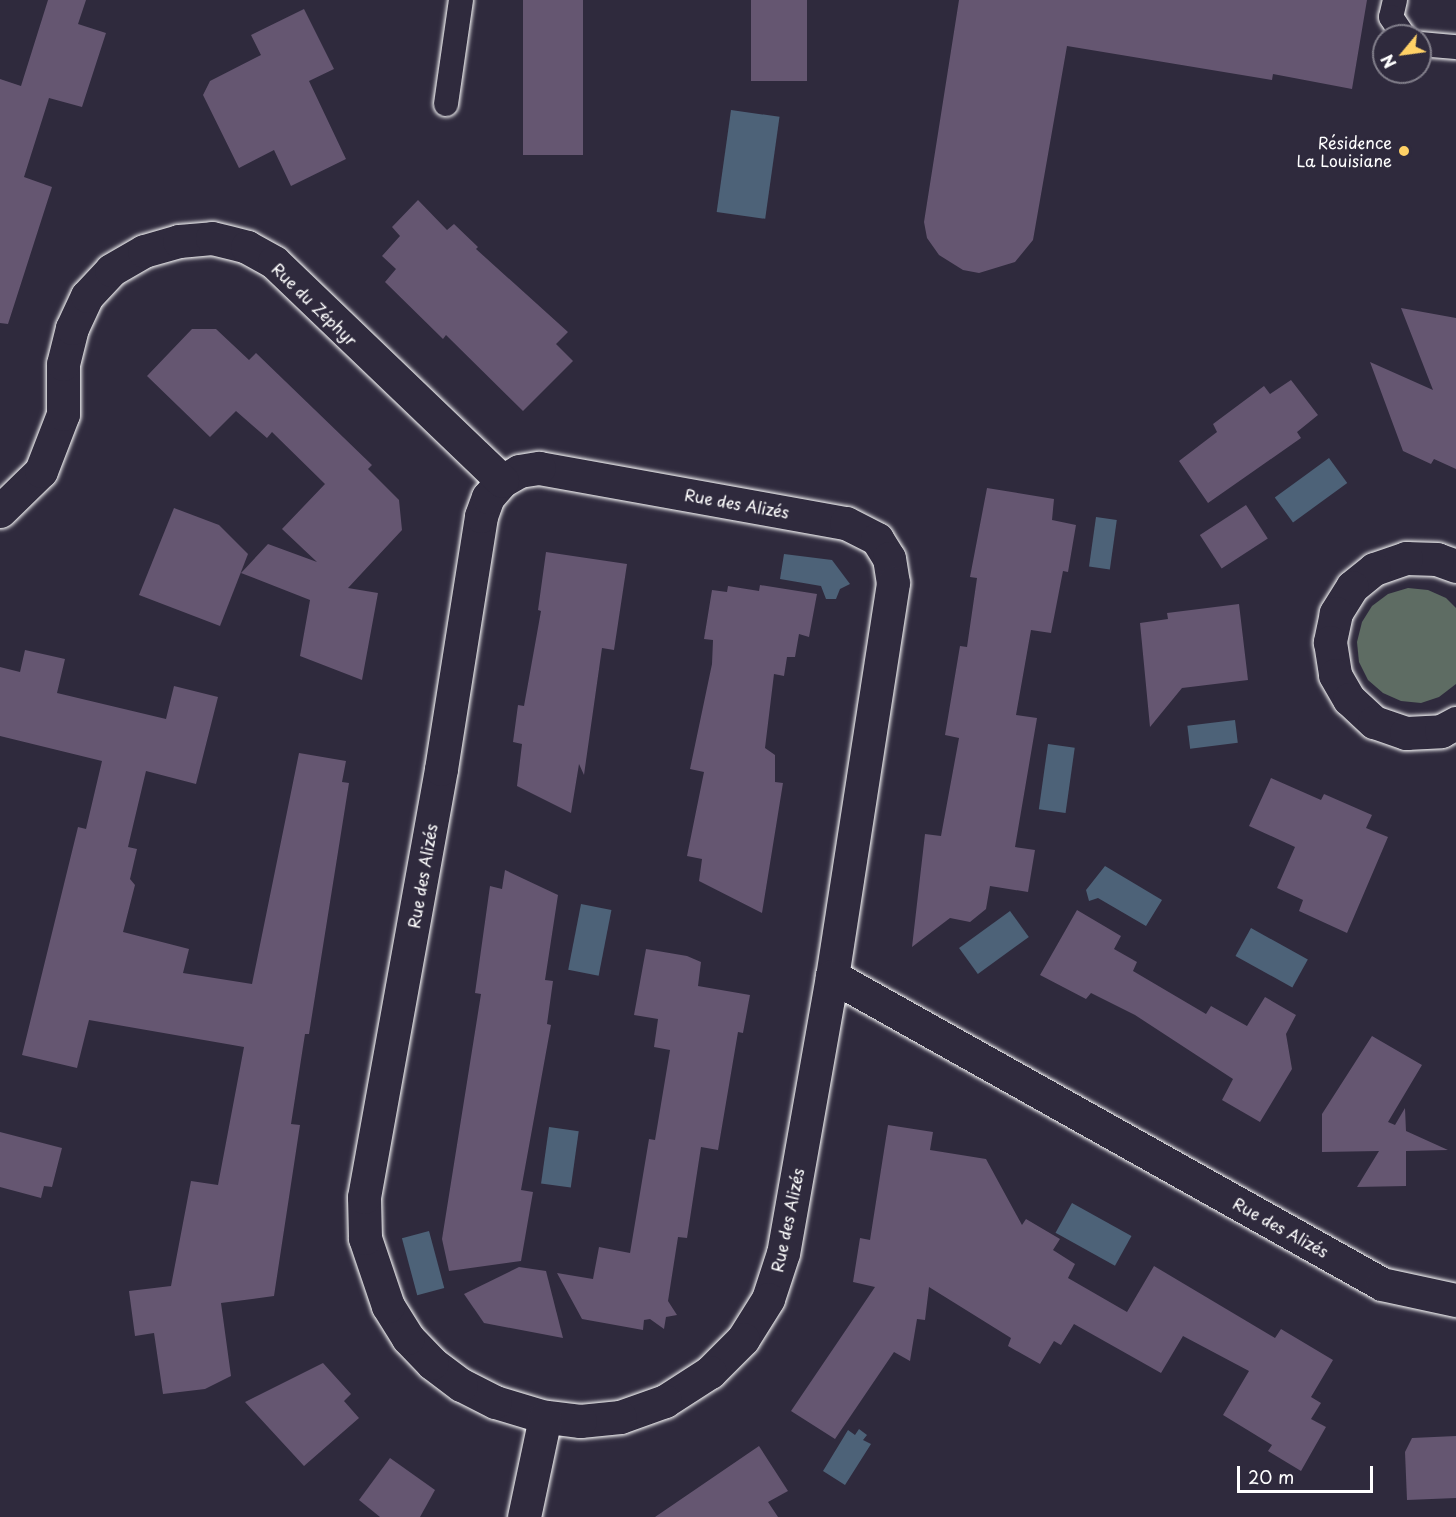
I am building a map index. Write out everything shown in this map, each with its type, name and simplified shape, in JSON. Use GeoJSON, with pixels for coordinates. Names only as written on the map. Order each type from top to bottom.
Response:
{"type":"FeatureCollection","features":[{"type":"Feature","properties":{"kind":"street","name":"Rue du Zéphyr"},"geometry":{"type":"LineString","coordinates":[[0,511],[41,471],[63,414],[63,364],[72,328],[87,296],[111,270],[144,251],[178,241],[212,238],[247,247],[274,262],[501,481]]}},
{"type":"Feature","properties":{"kind":"street","name":"Rue des Alizés"},"geometry":{"type":"LineString","coordinates":[[539,468],[846,523],[876,539],[889,558],[893,583],[832,976],[783,1253],[768,1299],[743,1339],[710,1372],[665,1401],[620,1417],[580,1421],[545,1418],[495,1402],[461,1385],[432,1363],[408,1338],[388,1306],[365,1238],[364,1197],[441,769],[481,516],[489,497],[501,481],[519,471],[539,468]]}},
{"type":"Feature","properties":{"kind":"street"},"geometry":{"type":"LineString","coordinates":[[1456,566],[1437,559],[1406,558],[1374,569],[1352,587],[1336,613],[1330,642],[1340,683],[1348,699],[1374,722],[1406,733],[1441,731],[1456,723]]}},
{"type":"Feature","properties":{"kind":"street","name":"Rue des Alizés"},"geometry":{"type":"LineString","coordinates":[[832,976],[1382,1284],[1456,1300]]}},
{"type":"Feature","properties":{"kind":"street"},"geometry":{"type":"LineString","coordinates":[[524,1517],[545,1418]]}},
{"type":"Feature","properties":{"kind":"lane"},"geometry":{"type":"LineString","coordinates":[[446,105],[460,0]]}},
{"type":"Feature","properties":{"kind":"lane"},"geometry":{"type":"LineString","coordinates":[[1395,0],[1391,17],[1396,24]]}},
{"type":"Feature","properties":{"kind":"lane"},"geometry":{"type":"LineString","coordinates":[[1432,45],[1456,47]]}},
{"type":"Feature","properties":{"kind":"shaded area"},"geometry":{"type":"Polygon","coordinates":[[[1408,588],[1428,590],[1446,598],[1456,608],[1456,684],[1439,697],[1421,703],[1401,701],[1383,693],[1368,680],[1359,662],[1357,642],[1362,622],[1372,606],[1388,594],[1408,588]]]}},
{"type":"Feature","properties":{"kind":"water"},"geometry":{"type":"Polygon","coordinates":[[[731,110],[780,117],[765,219],[717,212],[731,110]]]}},
{"type":"Feature","properties":{"kind":"water"},"geometry":{"type":"Polygon","coordinates":[[[1329,458],[1347,483],[1293,522],[1275,497],[1329,458]]]}},
{"type":"Feature","properties":{"kind":"water"},"geometry":{"type":"Polygon","coordinates":[[[1096,517],[1117,520],[1110,569],[1089,567],[1096,517]]]}},
{"type":"Feature","properties":{"kind":"water"},"geometry":{"type":"Polygon","coordinates":[[[784,554],[832,560],[850,584],[840,589],[836,599],[826,599],[821,586],[780,579],[784,554]]]}},
{"type":"Feature","properties":{"kind":"water"},"geometry":{"type":"Polygon","coordinates":[[[1235,720],[1238,743],[1190,749],[1187,726],[1235,720]]]}},
{"type":"Feature","properties":{"kind":"water"},"geometry":{"type":"Polygon","coordinates":[[[1048,744],[1075,748],[1066,813],[1039,809],[1048,744]]]}},
{"type":"Feature","properties":{"kind":"water"},"geometry":{"type":"Polygon","coordinates":[[[1105,866],[1162,900],[1146,926],[1098,898],[1089,901],[1086,890],[1105,866]]]}},
{"type":"Feature","properties":{"kind":"water"},"geometry":{"type":"Polygon","coordinates":[[[581,904],[611,910],[599,976],[568,970],[581,904]]]}},
{"type":"Feature","properties":{"kind":"water"},"geometry":{"type":"Polygon","coordinates":[[[1010,911],[1029,937],[978,974],[959,948],[1010,911]]]}},
{"type":"Feature","properties":{"kind":"water"},"geometry":{"type":"Polygon","coordinates":[[[1251,928],[1308,960],[1292,988],[1235,956],[1251,928]]]}},
{"type":"Feature","properties":{"kind":"water"},"geometry":{"type":"Polygon","coordinates":[[[549,1127],[579,1131],[571,1188],[541,1183],[549,1127]]]}},
{"type":"Feature","properties":{"kind":"water"},"geometry":{"type":"Polygon","coordinates":[[[1072,1203],[1131,1236],[1115,1266],[1056,1233],[1072,1203]]]}},
{"type":"Feature","properties":{"kind":"water"},"geometry":{"type":"Polygon","coordinates":[[[429,1231],[444,1288],[417,1295],[402,1238],[429,1231]]]}},
{"type":"Feature","properties":{"kind":"water"},"geometry":{"type":"Polygon","coordinates":[[[859,1429],[867,1435],[863,1440],[871,1444],[845,1485],[823,1471],[848,1430],[855,1435],[859,1429]]]}},
{"type":"Feature","properties":{"kind":"building"},"geometry":{"type":"Polygon","coordinates":[[[48,0],[86,0],[78,24],[106,33],[82,107],[49,98],[24,177],[52,187],[8,324],[0,323],[0,79],[21,86],[48,0]]]}},
{"type":"Feature","properties":{"kind":"building"},"geometry":{"type":"Polygon","coordinates":[[[523,0],[583,0],[583,155],[523,155],[523,0]]]}},
{"type":"Feature","properties":{"kind":"building"},"geometry":{"type":"Polygon","coordinates":[[[751,0],[807,0],[807,81],[751,81],[751,0]]]}},
{"type":"Feature","properties":{"kind":"building"},"geometry":{"type":"Polygon","coordinates":[[[959,0],[1367,0],[1352,89],[1273,74],[1272,80],[1067,46],[1033,240],[1015,262],[979,273],[963,270],[939,255],[927,238],[924,222],[959,0]]]}},
{"type":"Feature","properties":{"kind":"building"},"geometry":{"type":"Polygon","coordinates":[[[304,9],[334,69],[309,81],[346,159],[291,186],[274,150],[239,168],[203,95],[210,81],[261,55],[251,35],[304,9]]]}},
{"type":"Feature","properties":{"kind":"building"},"geometry":{"type":"Polygon","coordinates":[[[418,200],[447,230],[454,224],[478,247],[476,249],[568,332],[556,344],[573,361],[523,411],[446,335],[443,339],[385,282],[396,269],[382,256],[400,236],[392,227],[418,200]]]}},
{"type":"Feature","properties":{"kind":"building"},"geometry":{"type":"Polygon","coordinates":[[[1401,308],[1456,318],[1456,469],[1434,459],[1431,464],[1403,451],[1370,362],[1433,390],[1401,308]]]}},
{"type":"Feature","properties":{"kind":"building"},"geometry":{"type":"Polygon","coordinates":[[[192,329],[216,329],[249,360],[256,353],[372,465],[368,469],[399,500],[402,530],[348,588],[378,593],[362,680],[300,656],[310,600],[241,573],[268,544],[317,562],[282,529],[325,484],[272,432],[267,438],[236,411],[210,437],[147,376],[192,329]]]}},
{"type":"Feature","properties":{"kind":"building"},"geometry":{"type":"Polygon","coordinates":[[[1291,380],[1318,415],[1297,432],[1301,438],[1208,503],[1179,461],[1217,432],[1213,424],[1264,386],[1270,394],[1291,380]]]}},
{"type":"Feature","properties":{"kind":"building"},"geometry":{"type":"Polygon","coordinates":[[[987,488],[1054,499],[1052,520],[1076,525],[1068,572],[1063,571],[1051,633],[1031,630],[1016,715],[1037,718],[1015,847],[1035,850],[1028,892],[990,886],[986,909],[970,922],[950,918],[912,947],[925,834],[941,836],[959,738],[945,735],[960,646],[967,647],[977,578],[970,577],[987,488]]]}},
{"type":"Feature","properties":{"kind":"building"},"geometry":{"type":"Polygon","coordinates":[[[1246,505],[1268,539],[1222,569],[1200,535],[1246,505]]]}},
{"type":"Feature","properties":{"kind":"building"},"geometry":{"type":"Polygon","coordinates":[[[174,508],[219,525],[248,554],[220,626],[139,595],[174,508]]]}},
{"type":"Feature","properties":{"kind":"building"},"geometry":{"type":"Polygon","coordinates":[[[546,552],[627,564],[614,650],[602,648],[584,775],[579,764],[571,813],[517,786],[522,744],[513,742],[518,705],[524,706],[541,611],[538,610],[546,552]]]}},
{"type":"Feature","properties":{"kind":"building"},"geometry":{"type":"Polygon","coordinates":[[[760,585],[817,594],[809,637],[799,634],[795,657],[787,657],[784,676],[774,674],[765,748],[775,755],[775,782],[783,783],[762,913],[699,881],[702,859],[687,856],[704,772],[690,769],[712,664],[713,640],[704,639],[712,590],[727,592],[728,586],[759,591],[760,585]]]}},
{"type":"Feature","properties":{"kind":"building"},"geometry":{"type":"Polygon","coordinates":[[[1239,604],[1248,680],[1182,688],[1150,727],[1140,623],[1168,619],[1167,613],[1239,604]]]}},
{"type":"Feature","properties":{"kind":"building"},"geometry":{"type":"Polygon","coordinates":[[[25,650],[65,659],[57,693],[166,719],[174,686],[218,697],[196,784],[146,771],[128,847],[137,849],[130,879],[135,885],[123,932],[189,949],[183,973],[252,984],[299,753],[346,761],[342,782],[349,783],[309,1034],[305,1034],[291,1124],[300,1125],[274,1296],[221,1303],[231,1376],[205,1389],[163,1394],[154,1333],[135,1336],[129,1291],[171,1286],[191,1181],[218,1185],[244,1047],[89,1020],[77,1068],[22,1055],[78,827],[86,829],[102,761],[0,736],[0,667],[20,672],[25,650]]]}},
{"type":"Feature","properties":{"kind":"building"},"geometry":{"type":"Polygon","coordinates":[[[1271,778],[1321,800],[1324,794],[1372,815],[1366,828],[1388,837],[1347,933],[1299,911],[1303,900],[1277,888],[1295,847],[1249,826],[1271,778]]]}},
{"type":"Feature","properties":{"kind":"building"},"geometry":{"type":"Polygon","coordinates":[[[505,870],[558,895],[545,980],[553,981],[547,1024],[551,1025],[521,1190],[533,1192],[521,1261],[449,1271],[442,1239],[481,994],[475,993],[490,886],[502,889],[505,870]]]}},
{"type":"Feature","properties":{"kind":"building"},"geometry":{"type":"Polygon","coordinates":[[[1077,910],[1121,936],[1114,949],[1137,962],[1133,971],[1206,1014],[1211,1006],[1247,1026],[1265,997],[1296,1015],[1286,1034],[1292,1069],[1260,1122],[1222,1100],[1233,1079],[1135,1015],[1091,993],[1086,999],[1040,975],[1077,910]]]}},
{"type":"Feature","properties":{"kind":"building"},"geometry":{"type":"Polygon","coordinates":[[[646,949],[687,956],[701,962],[698,986],[750,995],[743,1033],[738,1032],[718,1150],[701,1147],[687,1238],[678,1237],[668,1301],[677,1315],[666,1317],[664,1329],[650,1319],[644,1320],[643,1330],[582,1319],[557,1273],[593,1279],[599,1247],[630,1253],[649,1139],[655,1140],[670,1050],[654,1047],[658,1019],[634,1015],[646,949]]]}},
{"type":"Feature","properties":{"kind":"building"},"geometry":{"type":"Polygon","coordinates":[[[1372,1036],[1422,1065],[1388,1122],[1395,1125],[1405,1108],[1406,1131],[1448,1150],[1406,1151],[1406,1186],[1357,1187],[1379,1151],[1322,1152],[1322,1114],[1372,1036]]]}},
{"type":"Feature","properties":{"kind":"building"},"geometry":{"type":"Polygon","coordinates":[[[888,1125],[933,1132],[930,1150],[986,1159],[1022,1225],[1026,1219],[1060,1239],[1053,1250],[1075,1264],[1068,1278],[1127,1312],[1154,1266],[1275,1338],[1281,1329],[1333,1360],[1311,1397],[1321,1403],[1311,1419],[1326,1427],[1301,1471],[1268,1451],[1272,1445],[1223,1415],[1249,1371],[1183,1336],[1161,1373],[1074,1324],[1061,1345],[1054,1341],[1040,1364],[1008,1346],[1011,1338],[929,1287],[925,1320],[917,1319],[910,1361],[894,1352],[835,1439],[791,1411],[875,1287],[853,1282],[860,1238],[870,1240],[888,1125]]]}},
{"type":"Feature","properties":{"kind":"building"},"geometry":{"type":"Polygon","coordinates":[[[0,1132],[62,1148],[52,1187],[44,1186],[41,1198],[0,1187],[0,1132]]]}},
{"type":"Feature","properties":{"kind":"building"},"geometry":{"type":"Polygon","coordinates":[[[519,1267],[546,1271],[563,1338],[484,1323],[464,1294],[519,1267]]]}},
{"type":"Feature","properties":{"kind":"building"},"geometry":{"type":"Polygon","coordinates":[[[323,1363],[351,1394],[344,1401],[359,1418],[304,1466],[245,1402],[323,1363]]]}},
{"type":"Feature","properties":{"kind":"building"},"geometry":{"type":"Polygon","coordinates":[[[1456,1436],[1456,1498],[1407,1500],[1405,1452],[1412,1438],[1456,1436]]]}},
{"type":"Feature","properties":{"kind":"building"},"geometry":{"type":"Polygon","coordinates":[[[759,1446],[788,1491],[768,1502],[778,1517],[655,1517],[759,1446]]]}},
{"type":"Feature","properties":{"kind":"building"},"geometry":{"type":"Polygon","coordinates":[[[390,1458],[435,1490],[420,1517],[380,1517],[359,1500],[390,1458]]]}},
{"type":"Feature","properties":{"kind":"place","name":"Résidence La Louisiane"},"geometry":{"type":"Point","coordinates":[1404,151]}}]}
